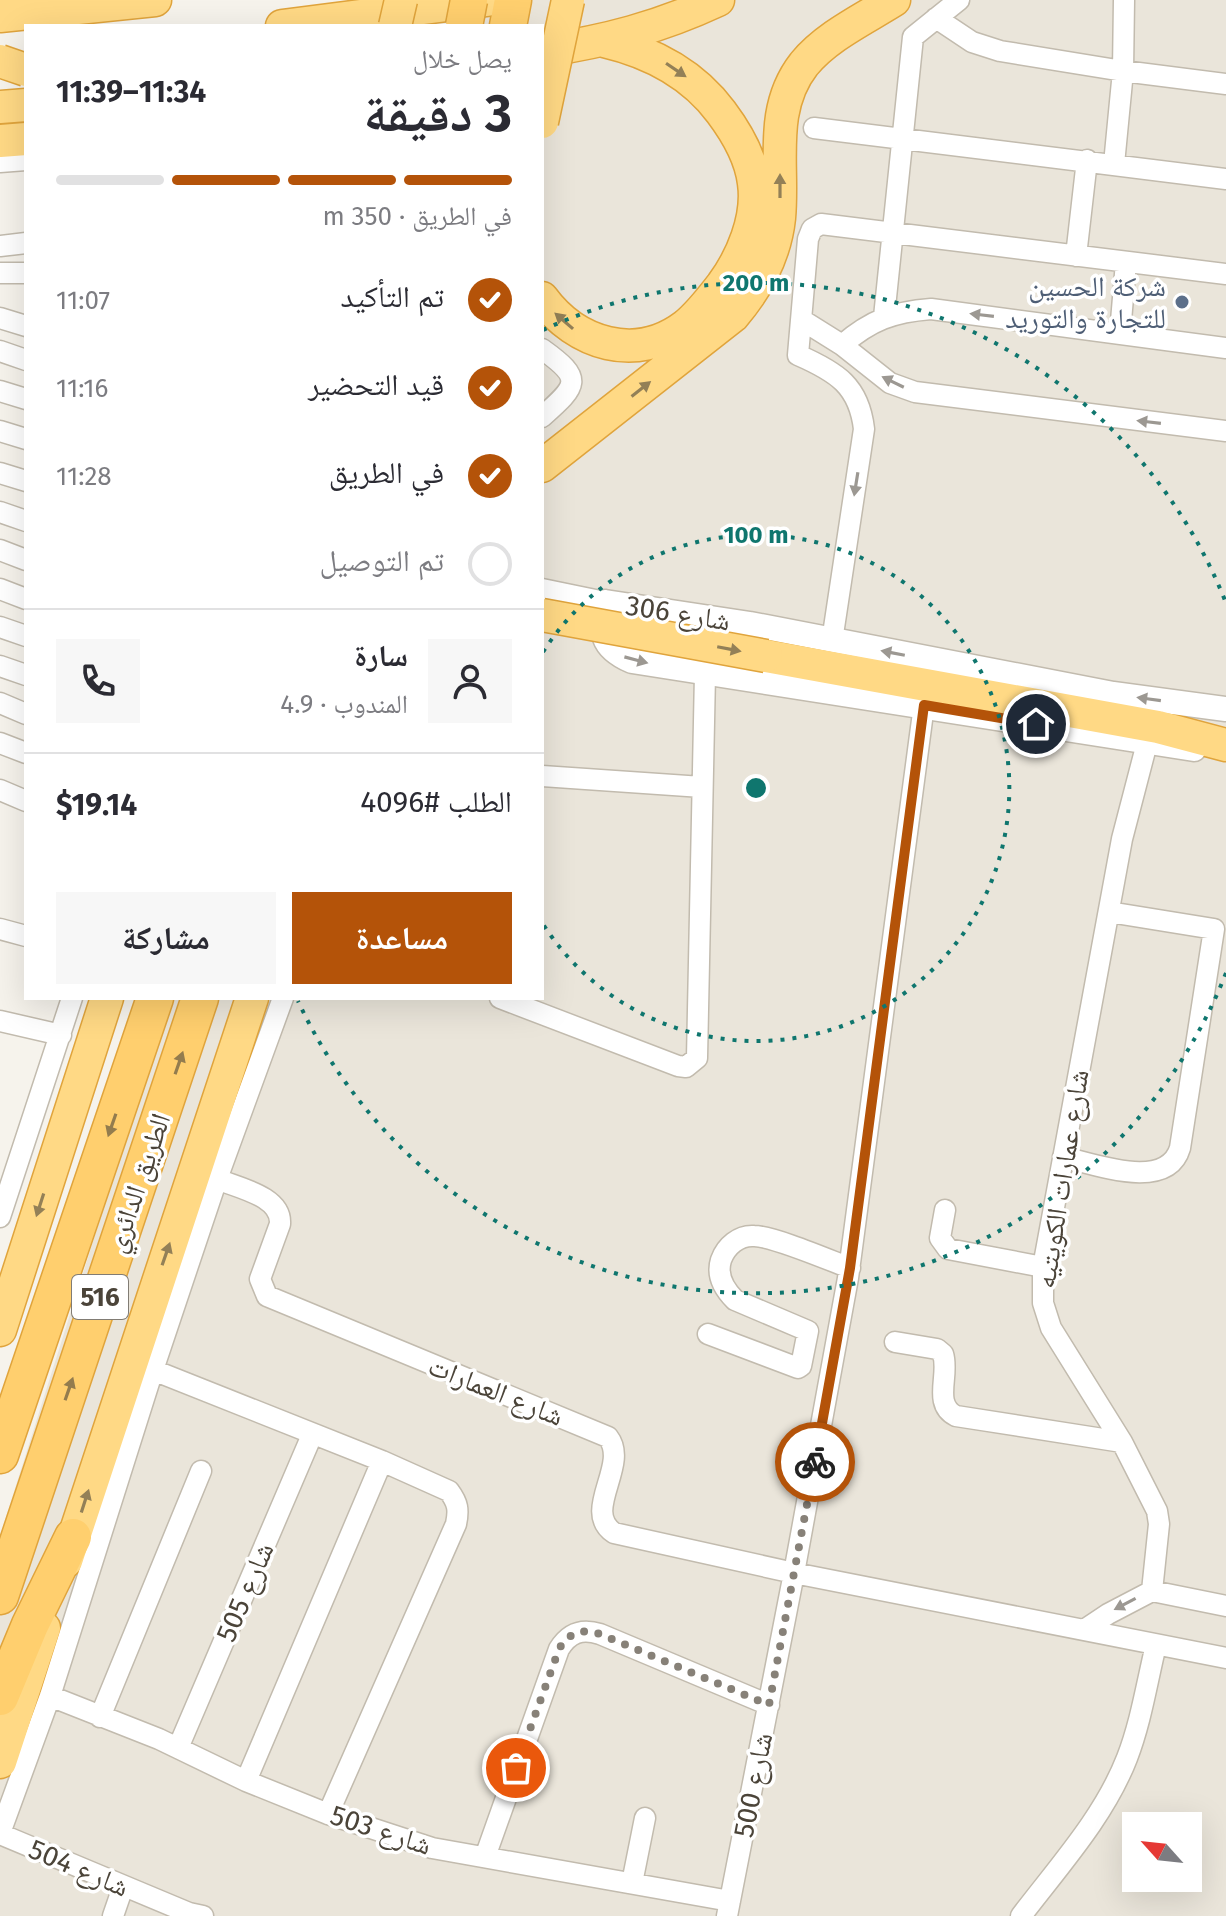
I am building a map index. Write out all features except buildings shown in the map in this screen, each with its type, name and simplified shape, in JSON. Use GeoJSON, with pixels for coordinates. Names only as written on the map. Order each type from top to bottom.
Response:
{"type":"FeatureCollection","features":[{"type":"Feature","properties":{"kind":"highway"},"geometry":{"type":"LineString","coordinates":[[0,16],[155,0]]}},
{"type":"Feature","properties":{"kind":"highway"},"geometry":{"type":"LineString","coordinates":[[395,24],[401,0]]}},
{"type":"Feature","properties":{"kind":"highway"},"geometry":{"type":"LineString","coordinates":[[464,24],[469,0]]}},
{"type":"Feature","properties":{"kind":"highway"},"geometry":{"type":"LineString","coordinates":[[298,24],[487,0]]}},
{"type":"Feature","properties":{"kind":"highway"},"geometry":{"type":"LineString","coordinates":[[508,24],[513,0]]}},
{"type":"Feature","properties":{"kind":"highway"},"geometry":{"type":"LineString","coordinates":[[544,113],[568,0]]}},
{"type":"Feature","properties":{"kind":"highway"},"geometry":{"type":"LineString","coordinates":[[544,34],[636,19],[683,0]]}},
{"type":"Feature","properties":{"kind":"highway"},"geometry":{"type":"LineString","coordinates":[[544,51],[604,41],[663,23],[718,0]]}},
{"type":"Feature","properties":{"kind":"highway"},"geometry":{"type":"LineString","coordinates":[[544,464],[721,326],[745,303],[764,271],[776,238],[780,204],[780,118],[789,89],[817,50],[894,0]]}},
{"type":"Feature","properties":{"kind":"highway"},"geometry":{"type":"LineString","coordinates":[[544,300],[571,329],[598,342],[628,346],[658,340],[685,326],[718,290],[738,259],[751,223],[754,183],[748,161],[715,104],[665,63],[646,53],[604,41]]}},
{"type":"Feature","properties":{"kind":"highway"},"geometry":{"type":"LineString","coordinates":[[0,62],[24,60]]}},
{"type":"Feature","properties":{"kind":"highway"},"geometry":{"type":"LineString","coordinates":[[0,62],[24,69]]}},
{"type":"Feature","properties":{"kind":"highway"},"geometry":{"type":"LineString","coordinates":[[0,107],[24,105]]}},
{"type":"Feature","properties":{"kind":"highway"},"geometry":{"type":"LineString","coordinates":[[0,141],[24,139]]}},
{"type":"Feature","properties":{"kind":"highway"},"geometry":{"type":"LineString","coordinates":[[544,615],[1158,727],[1226,745]]}},
{"type":"Feature","properties":{"kind":"highway"},"geometry":{"type":"LineString","coordinates":[[0,1330],[106,1000]]}},
{"type":"Feature","properties":{"kind":"highway","name":"الطريق الدائري"},"geometry":{"type":"LineString","coordinates":[[0,1455],[154,1000]]}},
{"type":"Feature","properties":{"kind":"highway","name":"الطريق الدائري"},"geometry":{"type":"LineString","coordinates":[[0,1596],[199,1000]]}},
{"type":"Feature","properties":{"kind":"highway"},"geometry":{"type":"LineString","coordinates":[[0,1762],[251,1000]]}},
{"type":"Feature","properties":{"kind":"highway"},"geometry":{"type":"LineString","coordinates":[[0,1697],[30,1625],[73,1537]]}},
{"type":"Feature","properties":{"kind":"street"},"geometry":{"type":"LineString","coordinates":[[884,317],[913,37],[959,0]]}},
{"type":"Feature","properties":{"kind":"street"},"geometry":{"type":"LineString","coordinates":[[1114,164],[1123,71],[1124,0]]}},
{"type":"Feature","properties":{"kind":"street"},"geometry":{"type":"LineString","coordinates":[[936,18],[972,42],[1000,51],[1226,84]]}},
{"type":"Feature","properties":{"kind":"street"},"geometry":{"type":"LineString","coordinates":[[814,128],[1226,179]]}},
{"type":"Feature","properties":{"kind":"street"},"geometry":{"type":"LineString","coordinates":[[0,162],[24,160]]}},
{"type":"Feature","properties":{"kind":"street"},"geometry":{"type":"LineString","coordinates":[[1076,256],[1087,160]]}},
{"type":"Feature","properties":{"kind":"street"},"geometry":{"type":"LineString","coordinates":[[832,641],[864,429],[862,411],[855,394],[844,381],[821,365],[798,355],[808,239],[812,229],[821,224],[1226,274]]}},
{"type":"Feature","properties":{"kind":"street"},"geometry":{"type":"LineString","coordinates":[[0,246],[24,243]]}},
{"type":"Feature","properties":{"kind":"street"},"geometry":{"type":"LineString","coordinates":[[1120,333],[1126,262]]}},
{"type":"Feature","properties":{"kind":"street"},"geometry":{"type":"LineString","coordinates":[[0,273],[24,273]]}},
{"type":"Feature","properties":{"kind":"street"},"geometry":{"type":"LineString","coordinates":[[842,345],[863,328],[884,317],[931,309],[1226,348]]}},
{"type":"Feature","properties":{"kind":"street"},"geometry":{"type":"LineString","coordinates":[[0,318],[24,325]]}},
{"type":"Feature","properties":{"kind":"street"},"geometry":{"type":"LineString","coordinates":[[802,320],[842,345],[890,383],[915,392],[1226,431]]}},
{"type":"Feature","properties":{"kind":"street"},"geometry":{"type":"LineString","coordinates":[[544,350],[567,367],[571,380],[567,395],[544,415]]}},
{"type":"Feature","properties":{"kind":"street"},"geometry":{"type":"LineString","coordinates":[[0,351],[24,359]]}},
{"type":"Feature","properties":{"kind":"street"},"geometry":{"type":"LineString","coordinates":[[0,391],[24,398]]}},
{"type":"Feature","properties":{"kind":"street"},"geometry":{"type":"LineString","coordinates":[[0,431],[24,438]]}},
{"type":"Feature","properties":{"kind":"street"},"geometry":{"type":"LineString","coordinates":[[0,473],[24,480]]}},
{"type":"Feature","properties":{"kind":"street"},"geometry":{"type":"LineString","coordinates":[[0,512],[24,520]]}},
{"type":"Feature","properties":{"kind":"street"},"geometry":{"type":"LineString","coordinates":[[0,550],[24,559]]}},
{"type":"Feature","properties":{"kind":"street"},"geometry":{"type":"LineString","coordinates":[[0,589],[24,598]]}},
{"type":"Feature","properties":{"kind":"street"},"geometry":{"type":"LineString","coordinates":[[544,589],[605,602]]}},
{"type":"Feature","properties":{"kind":"street","name":"شارع 306"},"geometry":{"type":"LineString","coordinates":[[1226,709],[1113,694],[750,624],[605,602],[602,631],[618,655],[632,661],[1226,753]]}},
{"type":"Feature","properties":{"kind":"street"},"geometry":{"type":"LineString","coordinates":[[0,627],[24,635]]}},
{"type":"Feature","properties":{"kind":"street"},"geometry":{"type":"LineString","coordinates":[[0,666],[24,674]]}},
{"type":"Feature","properties":{"kind":"street"},"geometry":{"type":"LineString","coordinates":[[505,1000],[678,1066],[692,1065],[699,1048],[705,674]]}},
{"type":"Feature","properties":{"kind":"street"},"geometry":{"type":"LineString","coordinates":[[0,703],[24,713]]}},
{"type":"Feature","properties":{"kind":"street","name":"شارع 500"},"geometry":{"type":"LineString","coordinates":[[729,1908],[850,1268],[924,705]]}},
{"type":"Feature","properties":{"kind":"street"},"geometry":{"type":"LineString","coordinates":[[0,743],[24,752]]}},
{"type":"Feature","properties":{"kind":"street","name":"شارع عمارات الكويتيه"},"geometry":{"type":"LineString","coordinates":[[1147,743],[1122,839],[1043,1267],[1043,1303],[1051,1328],[1122,1442],[1157,1511],[1159,1524],[1152,1591]]}},
{"type":"Feature","properties":{"kind":"street"},"geometry":{"type":"LineString","coordinates":[[544,776],[702,787]]}},
{"type":"Feature","properties":{"kind":"street"},"geometry":{"type":"LineString","coordinates":[[1,793],[24,800]]}},
{"type":"Feature","properties":{"kind":"street"},"geometry":{"type":"LineString","coordinates":[[1063,1157],[1143,1173],[1164,1169],[1177,1157],[1180,1148],[1214,929],[1109,912]]}},
{"type":"Feature","properties":{"kind":"street"},"geometry":{"type":"LineString","coordinates":[[0,929],[24,935]]}},
{"type":"Feature","properties":{"kind":"street"},"geometry":{"type":"LineString","coordinates":[[0,1217],[8,1164],[61,1035],[71,1000]]}},
{"type":"Feature","properties":{"kind":"street"},"geometry":{"type":"LineString","coordinates":[[0,1834],[50,1696],[217,1179],[282,1000]]}},
{"type":"Feature","properties":{"kind":"street"},"geometry":{"type":"LineString","coordinates":[[0,1021],[61,1035]]}},
{"type":"Feature","properties":{"kind":"street","name":"شارع العمارات"},"geometry":{"type":"LineString","coordinates":[[217,1179],[271,1202],[280,1215],[280,1224],[260,1279],[267,1296],[608,1437],[615,1451],[602,1518],[608,1529],[614,1533],[794,1573]]}},
{"type":"Feature","properties":{"kind":"street"},"geometry":{"type":"LineString","coordinates":[[945,1210],[940,1238],[948,1249],[1043,1267]]}},
{"type":"Feature","properties":{"kind":"street"},"geometry":{"type":"LineString","coordinates":[[708,1334],[798,1368],[801,1366],[807,1330],[735,1300],[726,1292],[719,1270],[727,1249],[736,1241],[757,1235],[850,1268]]}},
{"type":"Feature","properties":{"kind":"street"},"geometry":{"type":"LineString","coordinates":[[895,1342],[937,1349],[943,1354],[946,1369],[942,1400],[951,1414],[1122,1442]]}},
{"type":"Feature","properties":{"kind":"street"},"geometry":{"type":"LineString","coordinates":[[153,1370],[382,1461],[449,1491],[459,1511],[450,1538],[328,1814]]}},
{"type":"Feature","properties":{"kind":"street","name":"شارع 505"},"geometry":{"type":"LineString","coordinates":[[178,1748],[312,1435]]}},
{"type":"Feature","properties":{"kind":"street"},"geometry":{"type":"LineString","coordinates":[[246,1781],[382,1461]]}},
{"type":"Feature","properties":{"kind":"street"},"geometry":{"type":"LineString","coordinates":[[100,1717],[201,1471]]}},
{"type":"Feature","properties":{"kind":"street"},"geometry":{"type":"LineString","coordinates":[[794,1573],[1226,1658]]}},
{"type":"Feature","properties":{"kind":"street"},"geometry":{"type":"LineString","coordinates":[[1084,1630],[1152,1591],[1226,1606]]}},
{"type":"Feature","properties":{"kind":"street"},"geometry":{"type":"LineString","coordinates":[[485,1857],[559,1649],[565,1639],[576,1632],[588,1630],[769,1705]]}},
{"type":"Feature","properties":{"kind":"street"},"geometry":{"type":"LineString","coordinates":[[1021,1916],[1111,1793],[1127,1758],[1138,1722],[1156,1645]]}},
{"type":"Feature","properties":{"kind":"street","name":"شارع 503"},"geometry":{"type":"LineString","coordinates":[[50,1696],[328,1814],[432,1848],[632,1883],[729,1908]]}},
{"type":"Feature","properties":{"kind":"street"},"geometry":{"type":"LineString","coordinates":[[632,1883],[645,1818]]}},
{"type":"Feature","properties":{"kind":"street","name":"شارع 504"},"geometry":{"type":"LineString","coordinates":[[0,1834],[123,1887],[203,1916]]}},
{"type":"Feature","properties":{"kind":"street"},"geometry":{"type":"LineString","coordinates":[[113,1916],[123,1887]]}},
{"type":"Feature","properties":{"kind":"shaded area"},"geometry":{"type":"Polygon","coordinates":[[[475,0],[1226,0],[1226,1916],[0,1916],[0,1536],[169,1000],[544,1000],[544,24],[470,24],[475,0]]]}},
{"type":"Feature","properties":{"kind":"way so far"},"geometry":{"type":"LineString","coordinates":[[516,1768],[559,1649],[565,1639],[576,1632],[588,1630],[600,1634],[769,1705],[815,1462]]}},
{"type":"Feature","properties":{"kind":"place","name":"شركة الحسين للتجارة والتوريد"},"geometry":{"type":"Point","coordinates":[1182,302]}},
{"type":"Feature","properties":{"kind":"route"},"geometry":{"type":"LineString","coordinates":[[815,1462],[850,1268],[924,705],[1036,724]]}}]}
